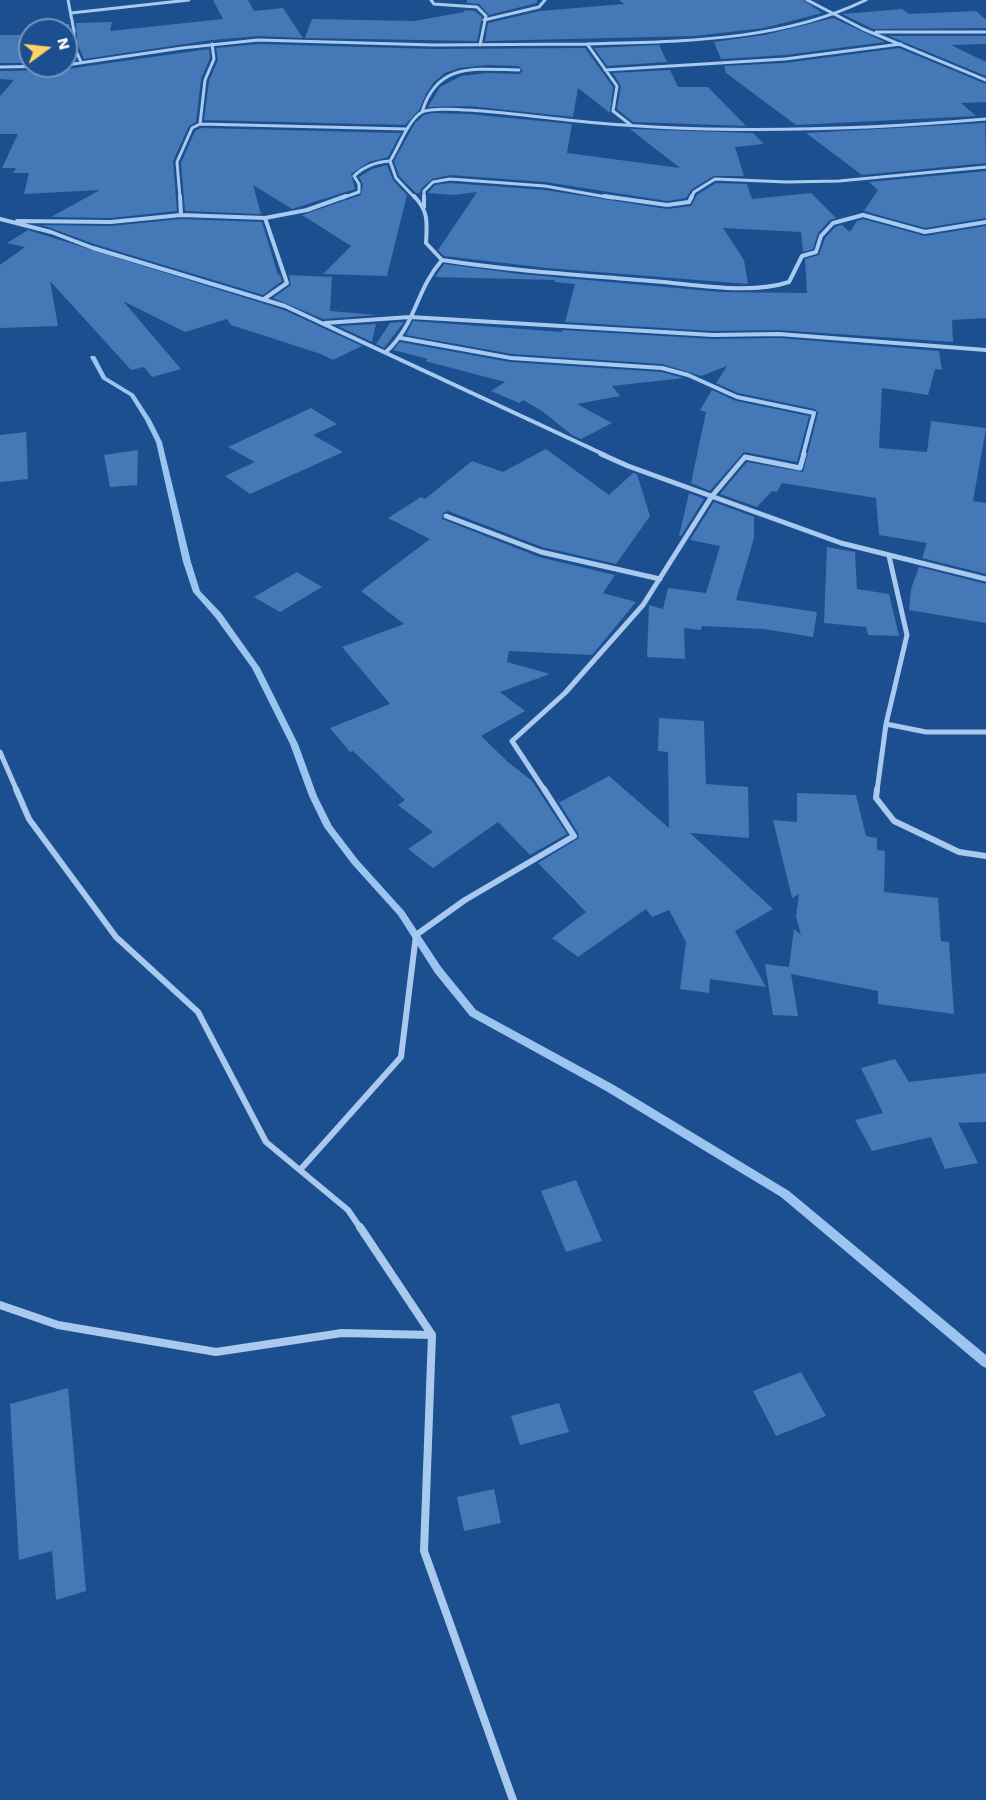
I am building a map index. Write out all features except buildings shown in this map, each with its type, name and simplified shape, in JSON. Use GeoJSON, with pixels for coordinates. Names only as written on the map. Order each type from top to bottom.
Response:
{"type":"FeatureCollection","features":[{"type":"Feature","properties":{"kind":"street"},"geometry":{"type":"LineString","coordinates":[[68,0],[75,31],[73,44],[81,62]]}},
{"type":"Feature","properties":{"kind":"street"},"geometry":{"type":"LineString","coordinates":[[71,13],[189,0]]}},
{"type":"Feature","properties":{"kind":"street"},"geometry":{"type":"LineString","coordinates":[[431,0],[434,4],[477,7],[486,16],[480,45]]}},
{"type":"Feature","properties":{"kind":"street"},"geometry":{"type":"LineString","coordinates":[[484,20],[539,7],[545,0]]}},
{"type":"Feature","properties":{"kind":"street"},"geometry":{"type":"LineString","coordinates":[[807,0],[870,32],[986,80]]}},
{"type":"Feature","properties":{"kind":"street"},"geometry":{"type":"LineString","coordinates":[[78,63],[258,40],[480,45],[712,40],[803,26],[835,15],[866,0]]}},
{"type":"Feature","properties":{"kind":"street"},"geometry":{"type":"LineString","coordinates":[[870,32],[986,32]]}},
{"type":"Feature","properties":{"kind":"street"},"geometry":{"type":"LineString","coordinates":[[200,124],[205,80],[214,59],[212,44]]}},
{"type":"Feature","properties":{"kind":"street"},"geometry":{"type":"LineString","coordinates":[[587,44],[614,81],[618,91],[613,111],[631,125]]}},
{"type":"Feature","properties":{"kind":"street"},"geometry":{"type":"LineString","coordinates":[[605,70],[785,59],[901,44]]}},
{"type":"Feature","properties":{"kind":"street"},"geometry":{"type":"LineString","coordinates":[[0,68],[18,68]]}},
{"type":"Feature","properties":{"kind":"street"},"geometry":{"type":"LineString","coordinates":[[7,221],[111,222],[181,215],[265,219],[307,210],[359,192],[359,184],[354,176],[357,172],[371,164],[390,161],[402,143],[406,129],[422,112],[425,96],[430,88],[452,72],[519,70]]}},
{"type":"Feature","properties":{"kind":"street"},"geometry":{"type":"LineString","coordinates":[[422,112],[436,109],[491,112],[631,125],[725,130],[837,130],[986,119]]}},
{"type":"Feature","properties":{"kind":"street"},"geometry":{"type":"LineString","coordinates":[[181,215],[177,162],[192,128],[200,124],[406,129]]}},
{"type":"Feature","properties":{"kind":"street"},"geometry":{"type":"LineString","coordinates":[[390,161],[396,178],[424,207]]}},
{"type":"Feature","properties":{"kind":"street"},"geometry":{"type":"LineString","coordinates":[[986,167],[839,181],[787,182],[715,179],[694,192],[689,202],[667,205],[641,203],[546,186],[450,179],[433,182],[424,191],[424,207],[428,224],[426,243],[442,261],[485,267],[665,282],[771,288],[789,282],[802,256],[816,252],[821,237],[833,223],[863,215],[925,232],[986,222]]}},
{"type":"Feature","properties":{"kind":"street"},"geometry":{"type":"LineString","coordinates":[[0,219],[51,232],[93,248],[285,306],[618,461],[841,543],[986,579]]}},
{"type":"Feature","properties":{"kind":"street"},"geometry":{"type":"LineString","coordinates":[[264,299],[287,283],[265,219]]}},
{"type":"Feature","properties":{"kind":"street"},"geometry":{"type":"LineString","coordinates":[[386,352],[401,338],[429,275],[442,261]]}},
{"type":"Feature","properties":{"kind":"street"},"geometry":{"type":"LineString","coordinates":[[324,323],[410,317],[713,335],[779,334],[986,350]]}},
{"type":"Feature","properties":{"kind":"street"},"geometry":{"type":"LineString","coordinates":[[300,1170],[401,1057],[416,935],[465,900],[574,836],[512,741],[565,693],[643,605],[712,496],[745,457],[800,468],[814,413],[737,397],[688,375],[662,368],[511,358],[401,338]]}},
{"type":"Feature","properties":{"kind":"street"},"geometry":{"type":"LineString","coordinates":[[446,516],[542,552],[660,579]]}},
{"type":"Feature","properties":{"kind":"street"},"geometry":{"type":"LineString","coordinates":[[889,555],[907,635],[886,724],[876,798],[894,822],[959,852],[986,856]]}},
{"type":"Feature","properties":{"kind":"street"},"geometry":{"type":"LineString","coordinates":[[886,724],[926,732],[986,732]]}},
{"type":"Feature","properties":{"kind":"street"},"geometry":{"type":"LineString","coordinates":[[0,752],[29,819],[116,937],[198,1012],[266,1142],[348,1210],[432,1335],[424,1551],[513,1800]]}},
{"type":"Feature","properties":{"kind":"street"},"geometry":{"type":"LineString","coordinates":[[0,1305],[58,1326],[216,1352],[342,1333],[432,1335]]}},
{"type":"Feature","properties":{"kind":"waterway"},"geometry":{"type":"LineString","coordinates":[[93,357],[104,378],[132,395],[148,420],[159,442],[187,562],[197,592],[218,615],[256,668],[294,744],[313,796],[328,827],[355,862],[401,913],[438,970],[473,1013],[610,1088],[785,1194],[986,1362]]}}]}
